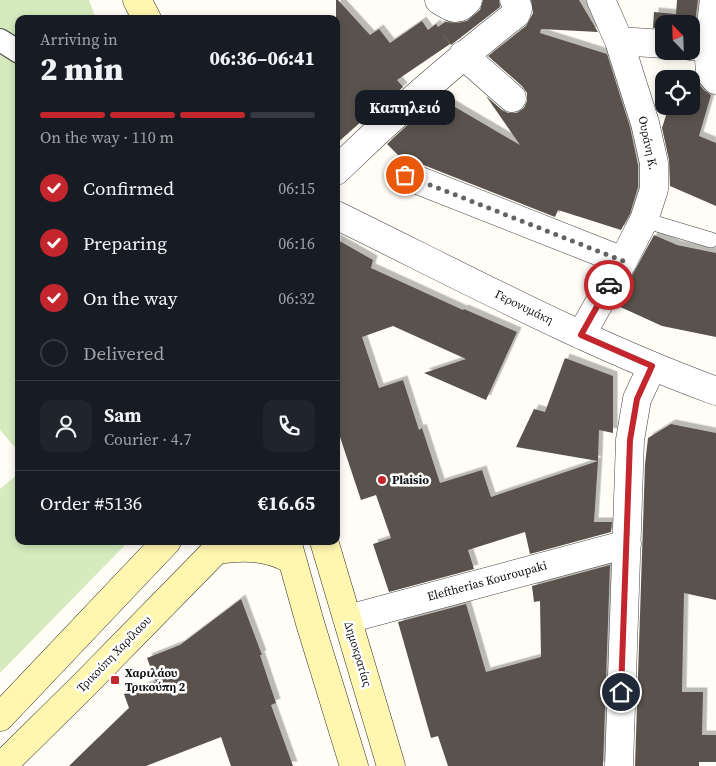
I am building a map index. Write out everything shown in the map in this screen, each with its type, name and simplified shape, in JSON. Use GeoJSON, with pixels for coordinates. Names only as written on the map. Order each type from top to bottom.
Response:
{"type":"FeatureCollection","features":[{"type":"Feature","properties":{"kind":"main road"},"geometry":{"type":"LineString","coordinates":[[137,0],[145,15]]}},
{"type":"Feature","properties":{"kind":"main road"},"geometry":{"type":"LineString","coordinates":[[148,0],[150,15]]}},
{"type":"Feature","properties":{"kind":"main road"},"geometry":{"type":"LineString","coordinates":[[0,717],[164,545]]}},
{"type":"Feature","properties":{"kind":"main road"},"geometry":{"type":"LineString","coordinates":[[221,545],[258,548],[281,554],[290,550],[310,623],[354,766]]}},
{"type":"Feature","properties":{"kind":"main road","name":"Τρικούπη Χαρίλαου"},"geometry":{"type":"LineString","coordinates":[[2,766],[66,704],[221,545]]}},
{"type":"Feature","properties":{"kind":"main road","name":"Δημοκρατίας"},"geometry":{"type":"LineString","coordinates":[[325,545],[392,766]]}},
{"type":"Feature","properties":{"kind":"street"},"geometry":{"type":"LineString","coordinates":[[439,0],[455,8],[463,6],[468,0]]}},
{"type":"Feature","properties":{"kind":"street"},"geometry":{"type":"LineString","coordinates":[[340,167],[426,87],[463,55],[516,14],[518,8],[514,0]]}},
{"type":"Feature","properties":{"kind":"street","name":"Ουράνη Κ."},"geometry":{"type":"LineString","coordinates":[[581,335],[644,220],[654,189],[654,163],[645,123],[619,41],[601,0]]}},
{"type":"Feature","properties":{"kind":"street"},"geometry":{"type":"LineString","coordinates":[[700,43],[714,0]]}},
{"type":"Feature","properties":{"kind":"street"},"geometry":{"type":"LineString","coordinates":[[0,40],[15,49]]}},
{"type":"Feature","properties":{"kind":"street"},"geometry":{"type":"LineString","coordinates":[[619,41],[655,43]]}},
{"type":"Feature","properties":{"kind":"street"},"geometry":{"type":"LineString","coordinates":[[700,48],[710,73],[716,80]]}},
{"type":"Feature","properties":{"kind":"street"},"geometry":{"type":"LineString","coordinates":[[463,55],[512,98]]}},
{"type":"Feature","properties":{"kind":"street"},"geometry":{"type":"LineString","coordinates":[[405,175],[623,261]]}},
{"type":"Feature","properties":{"kind":"street","name":"Γερονυμάκη"},"geometry":{"type":"LineString","coordinates":[[340,217],[581,335],[716,391]]}},
{"type":"Feature","properties":{"kind":"street"},"geometry":{"type":"LineString","coordinates":[[619,766],[630,440],[637,399],[652,366]]}},
{"type":"Feature","properties":{"kind":"street","name":"Eleftherias Kouroupaki"},"geometry":{"type":"LineString","coordinates":[[348,619],[627,544]]}},
{"type":"Feature","properties":{"kind":"lane"},"geometry":{"type":"LineString","coordinates":[[644,220],[711,240]]}},
{"type":"Feature","properties":{"kind":"green space"},"geometry":{"type":"Polygon","coordinates":[[[0,0],[89,0],[95,15],[15,15],[15,447],[0,430],[0,0]]]}},
{"type":"Feature","properties":{"kind":"green space"},"geometry":{"type":"Polygon","coordinates":[[[15,476],[15,545],[125,545],[0,673],[0,489],[15,476]]]}},
{"type":"Feature","properties":{"kind":"building"},"geometry":{"type":"Polygon","coordinates":[[[336,0],[338,0],[370,35],[379,29],[390,43],[422,21],[428,30],[436,24],[438,27],[445,22],[458,23],[467,21],[480,10],[483,0],[499,0],[500,7],[451,45],[440,30],[450,44],[397,80],[403,87],[340,140],[340,15],[336,15],[336,0]]]}},
{"type":"Feature","properties":{"kind":"building"},"geometry":{"type":"Polygon","coordinates":[[[531,0],[579,0],[598,32],[541,29],[540,33],[607,54],[630,127],[638,165],[638,187],[630,214],[621,230],[558,210],[555,217],[411,160],[403,160],[387,144],[425,109],[438,122],[450,104],[520,145],[486,96],[502,110],[508,113],[517,113],[524,108],[527,101],[527,93],[522,86],[488,56],[526,26],[533,13],[531,0]]]}},
{"type":"Feature","properties":{"kind":"building"},"geometry":{"type":"Polygon","coordinates":[[[677,0],[698,0],[696,15],[655,15],[655,28],[653,28],[654,12],[676,14],[677,0]]]}},
{"type":"Feature","properties":{"kind":"building"},"geometry":{"type":"Polygon","coordinates":[[[700,85],[711,95],[699,136],[716,143],[716,206],[670,186],[669,160],[662,128],[666,115],[700,115],[700,85]]]}},
{"type":"Feature","properties":{"kind":"building"},"geometry":{"type":"Polygon","coordinates":[[[654,235],[677,245],[716,253],[716,337],[662,326],[616,305],[654,235]]]}},
{"type":"Feature","properties":{"kind":"building"},"geometry":{"type":"Polygon","coordinates":[[[340,241],[373,260],[371,268],[463,310],[517,332],[486,400],[424,373],[466,359],[393,326],[362,337],[379,388],[403,380],[419,430],[422,428],[440,483],[482,470],[491,497],[598,461],[594,522],[612,522],[611,532],[530,554],[525,532],[468,550],[474,569],[389,592],[373,544],[391,538],[376,495],[361,500],[340,437],[340,241]]]}},
{"type":"Feature","properties":{"kind":"building"},"geometry":{"type":"Polygon","coordinates":[[[565,358],[613,376],[613,433],[599,430],[598,461],[516,447],[534,409],[545,412],[565,358]]]}},
{"type":"Feature","properties":{"kind":"building"},"geometry":{"type":"Polygon","coordinates":[[[671,424],[716,433],[716,600],[684,593],[682,692],[703,692],[702,735],[716,735],[716,762],[699,762],[699,766],[635,766],[645,464],[648,438],[671,424]]]}},
{"type":"Feature","properties":{"kind":"building"},"geometry":{"type":"Polygon","coordinates":[[[610,565],[603,766],[448,766],[438,736],[431,738],[398,622],[466,604],[486,672],[541,657],[540,601],[534,602],[532,586],[610,565]]]}},
{"type":"Feature","properties":{"kind":"building"},"geometry":{"type":"Polygon","coordinates":[[[241,599],[262,655],[260,655],[276,703],[271,705],[293,766],[231,766],[221,737],[146,766],[69,766],[129,708],[124,694],[156,682],[147,658],[180,645],[241,599]]]}},
{"type":"Feature","properties":{"kind":"way so far"},"geometry":{"type":"LineString","coordinates":[[405,175],[623,261],[609,285]]}},
{"type":"Feature","properties":{"kind":"place","name":"Καπηλειό"},"geometry":{"type":"Point","coordinates":[405,175]}},
{"type":"Feature","properties":{"kind":"place","name":"Plaisio"},"geometry":{"type":"Point","coordinates":[382,480]}},
{"type":"Feature","properties":{"kind":"place","name":"Χαριλάου Τρικούπη 2"},"geometry":{"type":"Point","coordinates":[115,680]}},
{"type":"Feature","properties":{"kind":"route"},"geometry":{"type":"LineString","coordinates":[[609,285],[581,335],[652,366],[637,399],[630,440],[621,692]]}}]}
